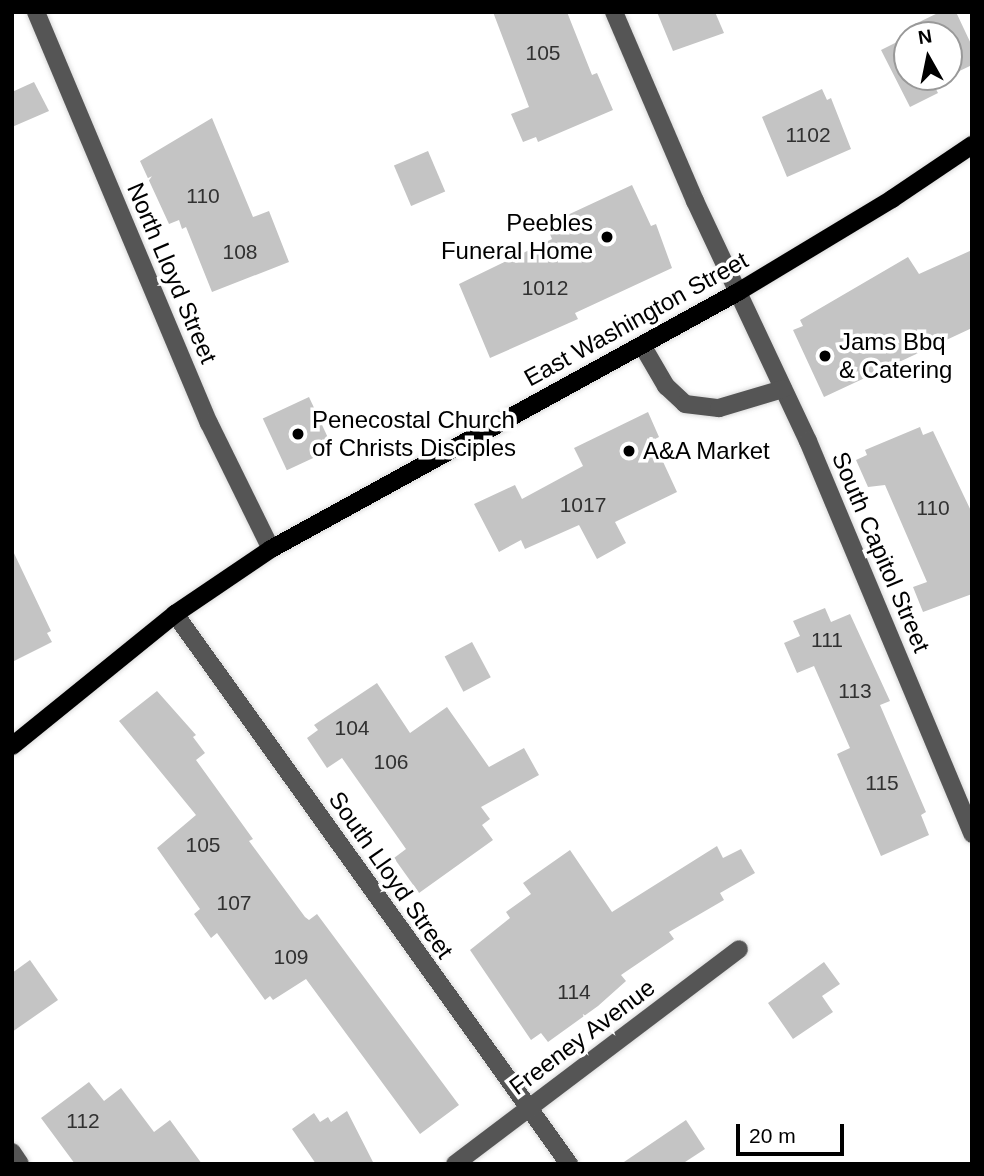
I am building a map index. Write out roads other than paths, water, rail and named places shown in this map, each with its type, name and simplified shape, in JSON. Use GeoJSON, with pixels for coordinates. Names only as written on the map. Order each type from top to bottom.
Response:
{"type":"FeatureCollection","features":[{"type":"Feature","properties":{"kind":"main road","name":"East Washington Street"},"geometry":{"type":"LineString","coordinates":[[12,746],[175,614],[271,549],[738,292],[972,145]]}},
{"type":"Feature","properties":{"kind":"street","name":"North Lloyd Street"},"geometry":{"type":"LineString","coordinates":[[36,12],[209,423],[271,549]]}},
{"type":"Feature","properties":{"kind":"street","name":"South Capitol Street"},"geometry":{"type":"LineString","coordinates":[[614,12],[783,389],[972,834]]}},
{"type":"Feature","properties":{"kind":"street"},"geometry":{"type":"LineString","coordinates":[[642,345],[666,386],[685,404],[719,408],[783,389]]}},
{"type":"Feature","properties":{"kind":"street","name":"South Lloyd Street"},"geometry":{"type":"LineString","coordinates":[[175,614],[569,1164]]}},
{"type":"Feature","properties":{"kind":"street","name":"Freeney Avenue"},"geometry":{"type":"LineString","coordinates":[[455,1164],[739,949]]}},
{"type":"Feature","properties":{"kind":"street"},"geometry":{"type":"LineString","coordinates":[[12,1152],[20,1164]]}},
{"type":"Feature","properties":{"kind":"place","name":"Peebles Funeral Home"},"geometry":{"type":"Point","coordinates":[607,237]}},
{"type":"Feature","properties":{"kind":"place","name":"Jams Bbq & Catering"},"geometry":{"type":"Point","coordinates":[825,356]}},
{"type":"Feature","properties":{"kind":"place","name":"Penecostal Church of Christs Disciples"},"geometry":{"type":"Point","coordinates":[298,434]}},
{"type":"Feature","properties":{"kind":"place","name":"A&A Market"},"geometry":{"type":"Point","coordinates":[629,451]}}]}
